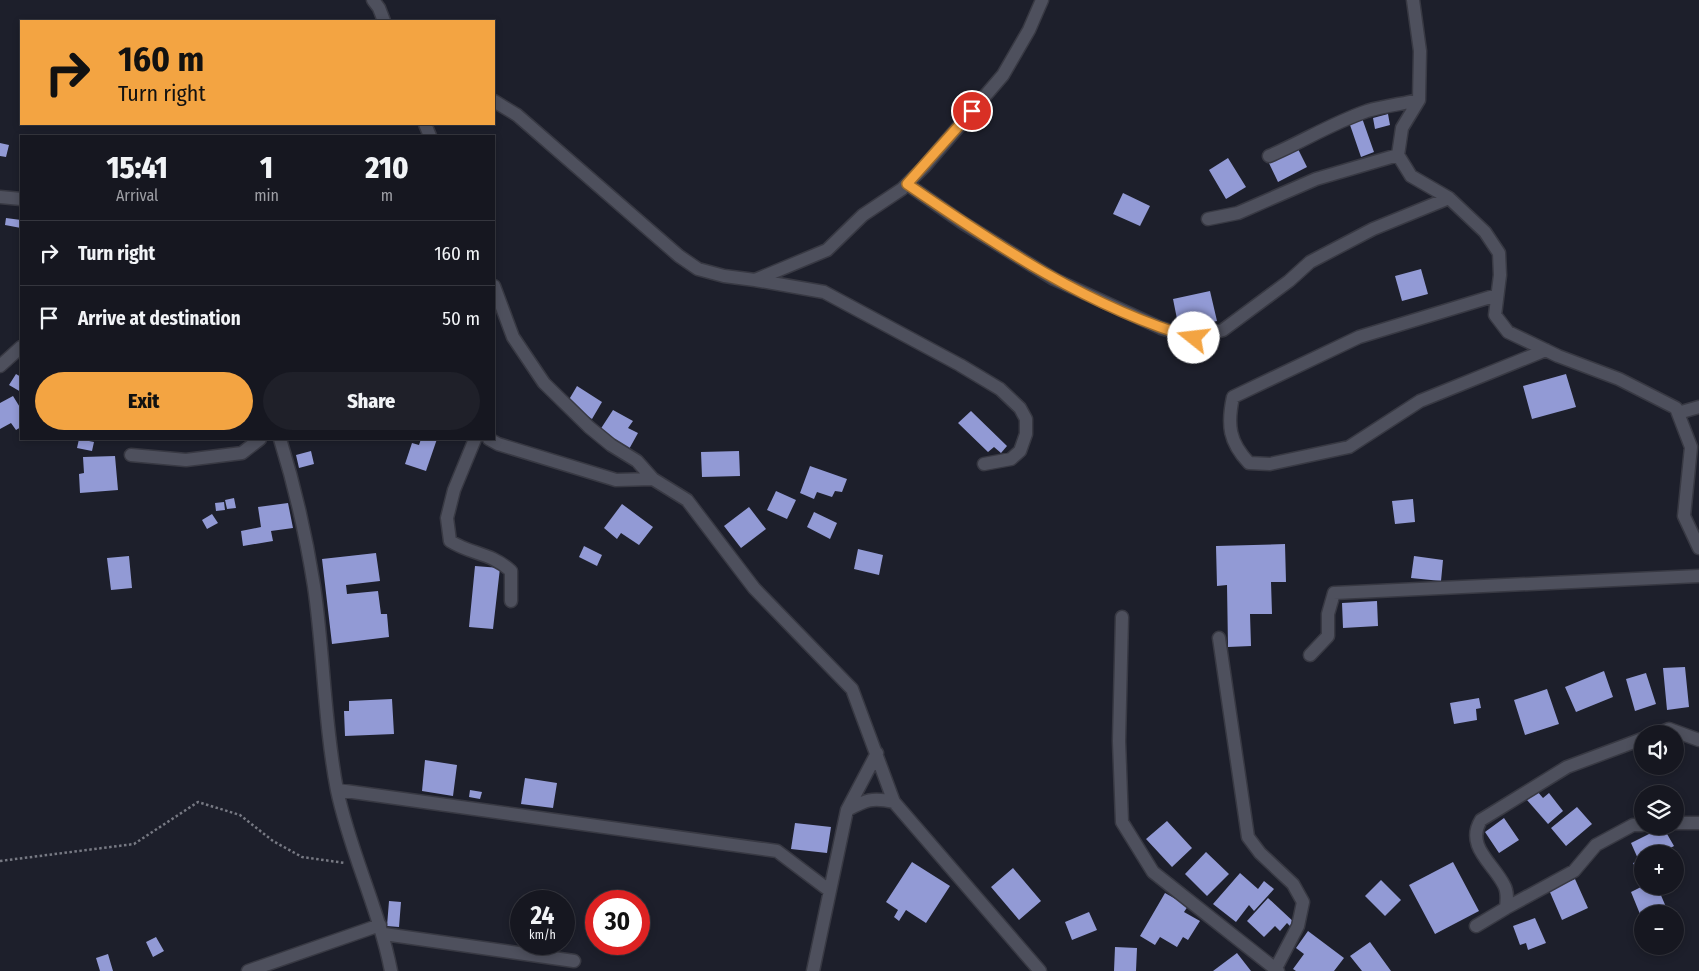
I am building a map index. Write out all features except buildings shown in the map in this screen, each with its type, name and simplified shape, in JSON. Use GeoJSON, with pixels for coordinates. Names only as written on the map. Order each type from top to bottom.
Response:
{"type":"FeatureCollection","features":[{"type":"Feature","properties":{"kind":"street"},"geometry":{"type":"LineString","coordinates":[[755,280],[827,250],[863,215],[907,184],[1003,75],[1029,30],[1042,0]]}},
{"type":"Feature","properties":{"kind":"street"},"geometry":{"type":"LineString","coordinates":[[1413,0],[1420,51],[1419,100],[1402,128],[1398,155],[1411,176],[1449,198],[1485,232],[1499,253],[1495,315],[1508,332],[1546,350],[1619,379],[1676,408],[1691,447],[1684,516],[1699,548]]}},
{"type":"Feature","properties":{"kind":"street"},"geometry":{"type":"LineString","coordinates":[[377,2],[384,20]]}},
{"type":"Feature","properties":{"kind":"street"},"geometry":{"type":"LineString","coordinates":[[1269,156],[1304,140],[1313,133],[1367,111],[1419,100]]}},
{"type":"Feature","properties":{"kind":"street"},"geometry":{"type":"LineString","coordinates":[[495,102],[517,115],[680,256],[698,269],[724,276],[824,292],[960,364],[1000,389],[1020,408],[1026,419],[1026,434],[1020,451],[1011,459],[984,464]]}},
{"type":"Feature","properties":{"kind":"street"},"geometry":{"type":"LineString","coordinates":[[1208,219],[1238,213],[1316,179],[1398,155]]}},
{"type":"Feature","properties":{"kind":"street"},"geometry":{"type":"LineString","coordinates":[[907,184],[963,223],[1054,279],[1160,328],[1194,338],[1223,330],[1289,281],[1310,262],[1373,229],[1449,198]]}},
{"type":"Feature","properties":{"kind":"street"},"geometry":{"type":"LineString","coordinates":[[0,198],[20,199]]}},
{"type":"Feature","properties":{"kind":"street"},"geometry":{"type":"LineString","coordinates":[[495,289],[513,337],[544,383],[589,427],[611,445],[637,461],[653,479],[687,500],[754,588],[852,689],[894,802],[1040,971]]}},
{"type":"Feature","properties":{"kind":"street"},"geometry":{"type":"LineString","coordinates":[[1497,295],[1359,337],[1233,397],[1230,411],[1231,437],[1238,451],[1249,463],[1270,464],[1349,447],[1420,401],[1546,350]]}},
{"type":"Feature","properties":{"kind":"street"},"geometry":{"type":"LineString","coordinates":[[0,366],[20,348]]}},
{"type":"Feature","properties":{"kind":"street"},"geometry":{"type":"LineString","coordinates":[[1678,413],[1699,407]]}},
{"type":"Feature","properties":{"kind":"street"},"geometry":{"type":"LineString","coordinates":[[131,455],[186,460],[242,453],[259,440]]}},
{"type":"Feature","properties":{"kind":"street"},"geometry":{"type":"LineString","coordinates":[[280,440],[295,488],[314,587],[324,698],[338,790],[359,865],[382,930],[391,971]]}},
{"type":"Feature","properties":{"kind":"street"},"geometry":{"type":"LineString","coordinates":[[476,440],[454,490],[447,518],[450,541],[462,549],[485,554],[501,562],[511,571],[511,600]]}},
{"type":"Feature","properties":{"kind":"street"},"geometry":{"type":"LineString","coordinates":[[492,440],[517,450],[616,480],[653,479]]}},
{"type":"Feature","properties":{"kind":"street"},"geometry":{"type":"LineString","coordinates":[[1310,655],[1328,636],[1328,614],[1334,593],[1699,576]]}},
{"type":"Feature","properties":{"kind":"street"},"geometry":{"type":"LineString","coordinates":[[1122,617],[1120,742],[1122,822],[1153,872],[1277,970],[1298,926],[1302,902],[1293,884],[1260,854],[1248,837],[1219,638]]}},
{"type":"Feature","properties":{"kind":"street"},"geometry":{"type":"LineString","coordinates":[[1684,734],[1699,740]]}},
{"type":"Feature","properties":{"kind":"street"},"geometry":{"type":"LineString","coordinates":[[1506,908],[1507,893],[1504,884],[1484,858],[1477,844],[1476,828],[1481,820],[1567,767],[1634,742]]}},
{"type":"Feature","properties":{"kind":"street"},"geometry":{"type":"LineString","coordinates":[[813,971],[847,810],[877,753]]}},
{"type":"Feature","properties":{"kind":"street"},"geometry":{"type":"LineString","coordinates":[[338,790],[777,851],[830,891]]}},
{"type":"Feature","properties":{"kind":"street"},"geometry":{"type":"LineString","coordinates":[[847,810],[864,801],[876,798],[894,802]]}},
{"type":"Feature","properties":{"kind":"street"},"geometry":{"type":"LineString","coordinates":[[1684,823],[1699,823]]}},
{"type":"Feature","properties":{"kind":"street"},"geometry":{"type":"LineString","coordinates":[[1476,926],[1574,871],[1596,844],[1634,826]]}},
{"type":"Feature","properties":{"kind":"street"},"geometry":{"type":"LineString","coordinates":[[248,971],[382,930],[574,961]]}},
{"type":"Feature","properties":{"kind":"path"},"geometry":{"type":"LineString","coordinates":[[0,862],[134,844],[198,802],[240,815],[274,841],[302,857],[359,865]]}},
{"type":"Feature","properties":{"kind":"route"},"geometry":{"type":"LineString","coordinates":[[972,111],[907,184],[963,223],[1054,279],[1160,328],[1194,338]]}}]}
